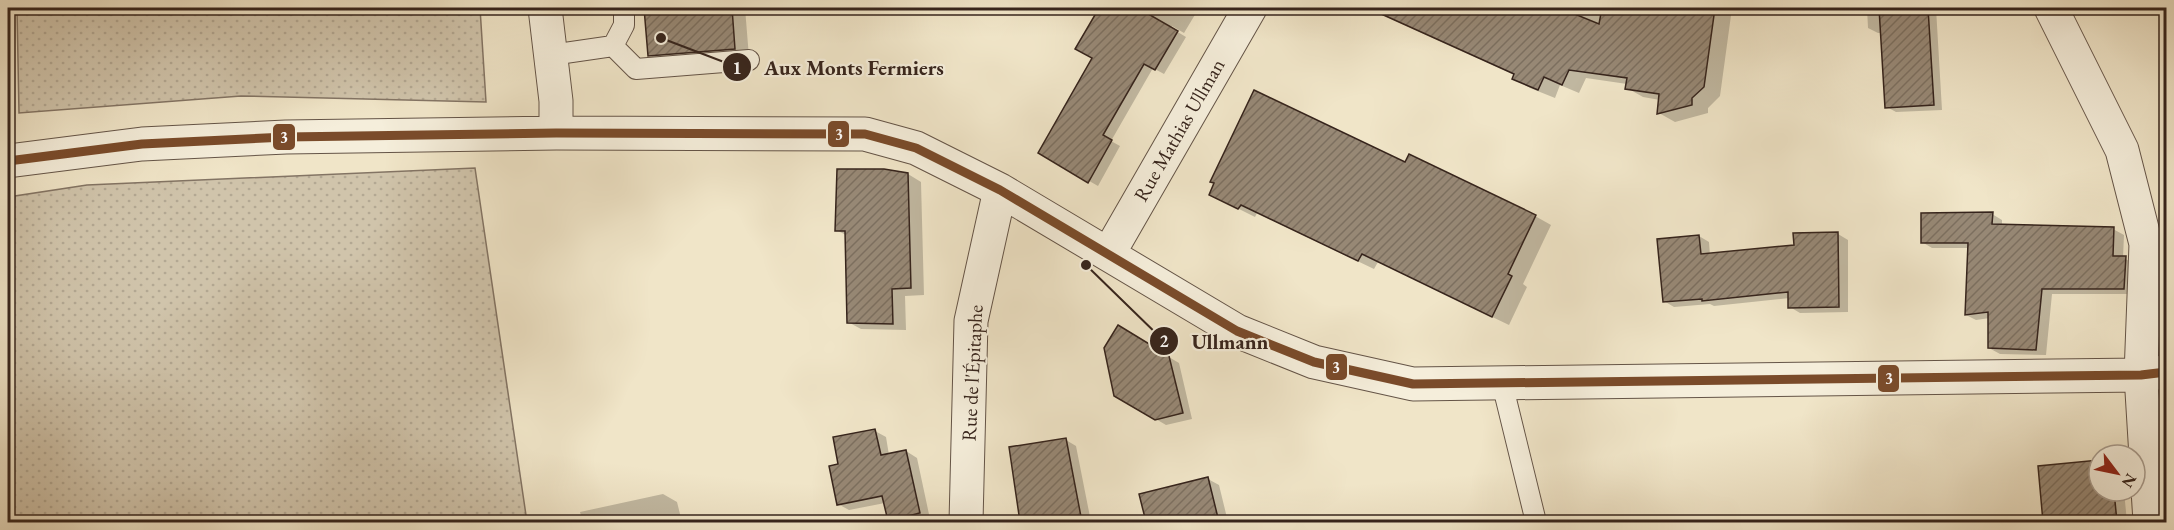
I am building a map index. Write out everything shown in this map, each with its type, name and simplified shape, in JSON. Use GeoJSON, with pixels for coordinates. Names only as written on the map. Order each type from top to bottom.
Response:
{"type":"FeatureCollection","features":[{"type":"Feature","properties":{"kind":"street"},"geometry":{"type":"LineString","coordinates":[[546,8],[556,101],[556,133]]}},
{"type":"Feature","properties":{"kind":"street","name":"Rue Mathias Ullman"},"geometry":{"type":"LineString","coordinates":[[1109,253],[1250,8]]}},
{"type":"Feature","properties":{"kind":"street"},"geometry":{"type":"LineString","coordinates":[[2051,8],[2122,150],[2146,244],[2154,374],[2150,516]]}},
{"type":"Feature","properties":{"kind":"street"},"geometry":{"type":"LineString","coordinates":[[8,161],[142,144],[286,137],[556,133],[865,134],[915,148],[1000,190],[1237,331],[1314,362],[1413,384],[2154,374]]}},
{"type":"Feature","properties":{"kind":"street","name":"Rue de l'Épitaphe"},"geometry":{"type":"LineString","coordinates":[[966,522],[971,321],[1000,190]]}},
{"type":"Feature","properties":{"kind":"street"},"geometry":{"type":"LineString","coordinates":[[2150,516],[2166,477]]}},
{"type":"Feature","properties":{"kind":"lane"},"geometry":{"type":"LineString","coordinates":[[613,46],[624,25],[624,8]]}},
{"type":"Feature","properties":{"kind":"lane"},"geometry":{"type":"LineString","coordinates":[[551,55],[613,46]]}},
{"type":"Feature","properties":{"kind":"lane"},"geometry":{"type":"LineString","coordinates":[[613,46],[636,69],[749,60]]}},
{"type":"Feature","properties":{"kind":"lane"},"geometry":{"type":"LineString","coordinates":[[1502,383],[1536,522]]}},
{"type":"Feature","properties":{"kind":"shaded area"},"geometry":{"type":"Polygon","coordinates":[[[17,8],[480,8],[486,102],[241,96],[19,113],[17,8]]]}},
{"type":"Feature","properties":{"kind":"shaded area"},"geometry":{"type":"Polygon","coordinates":[[[475,168],[527,522],[8,522],[8,304],[15,196],[87,185],[475,168]]]}},
{"type":"Feature","properties":{"kind":"building"},"geometry":{"type":"Polygon","coordinates":[[[644,8],[732,8],[735,49],[648,56],[644,8]]]}},
{"type":"Feature","properties":{"kind":"building"},"geometry":{"type":"Polygon","coordinates":[[[1099,8],[1138,8],[1178,31],[1155,70],[1144,64],[1103,135],[1112,140],[1088,183],[1038,153],[1092,58],[1075,49],[1099,8]]]}},
{"type":"Feature","properties":{"kind":"building"},"geometry":{"type":"Polygon","coordinates":[[[1368,8],[1560,8],[1599,24],[1602,8],[1715,8],[1704,87],[1692,98],[1692,105],[1657,114],[1659,94],[1625,89],[1627,78],[1569,70],[1562,85],[1544,77],[1538,90],[1512,79],[1514,74],[1368,8]]]}},
{"type":"Feature","properties":{"kind":"building"},"geometry":{"type":"Polygon","coordinates":[[[1879,8],[1928,8],[1934,105],[1885,108],[1879,8]]]}},
{"type":"Feature","properties":{"kind":"building"},"geometry":{"type":"Polygon","coordinates":[[[1254,90],[1405,162],[1409,154],[1536,215],[1508,274],[1512,276],[1492,317],[1362,254],[1358,261],[1241,205],[1238,209],[1209,195],[1214,183],[1210,182],[1254,90]]]}},
{"type":"Feature","properties":{"kind":"building"},"geometry":{"type":"Polygon","coordinates":[[[837,169],[884,169],[908,173],[911,288],[892,289],[893,324],[847,323],[845,231],[835,231],[837,169]]]}},
{"type":"Feature","properties":{"kind":"building"},"geometry":{"type":"Polygon","coordinates":[[[1993,212],[1992,224],[2114,227],[2113,256],[2126,256],[2124,289],[2042,289],[2036,350],[1988,348],[1988,312],[1965,315],[1968,243],[1921,243],[1921,213],[1993,212]]]}},
{"type":"Feature","properties":{"kind":"building"},"geometry":{"type":"Polygon","coordinates":[[[1838,232],[1839,307],[1788,308],[1788,292],[1702,301],[1702,299],[1663,302],[1657,239],[1699,235],[1701,254],[1794,245],[1793,233],[1838,232]]]}},
{"type":"Feature","properties":{"kind":"building"},"geometry":{"type":"Polygon","coordinates":[[[1118,325],[1169,356],[1183,413],[1155,420],[1114,396],[1104,348],[1118,325]]]}},
{"type":"Feature","properties":{"kind":"building"},"geometry":{"type":"Polygon","coordinates":[[[875,429],[881,455],[906,450],[920,513],[888,521],[882,496],[837,505],[829,466],[838,464],[833,437],[875,429]]]}},
{"type":"Feature","properties":{"kind":"building"},"geometry":{"type":"Polygon","coordinates":[[[1066,438],[1082,522],[1020,522],[1009,447],[1066,438]]]}},
{"type":"Feature","properties":{"kind":"building"},"geometry":{"type":"Polygon","coordinates":[[[2087,461],[2087,503],[2115,503],[2117,522],[2043,522],[2038,466],[2087,461]]]}},
{"type":"Feature","properties":{"kind":"building"},"geometry":{"type":"Polygon","coordinates":[[[1208,477],[1219,522],[1146,522],[1139,494],[1208,477]]]}},
{"type":"Feature","properties":{"kind":"transit line","name":"3"},"geometry":{"type":"LineString","coordinates":[[8,161],[142,144],[286,137],[556,133],[865,134],[916,148],[1000,190],[1237,331],[1314,362],[1413,384],[2141,375],[2166,372]]}},
{"type":"Feature","properties":{"kind":"place","name":"Aux Monts Fermiers"},"geometry":{"type":"Point","coordinates":[661,38]}},
{"type":"Feature","properties":{"kind":"place","name":"Ullmann"},"geometry":{"type":"Point","coordinates":[1086,265]}}]}
